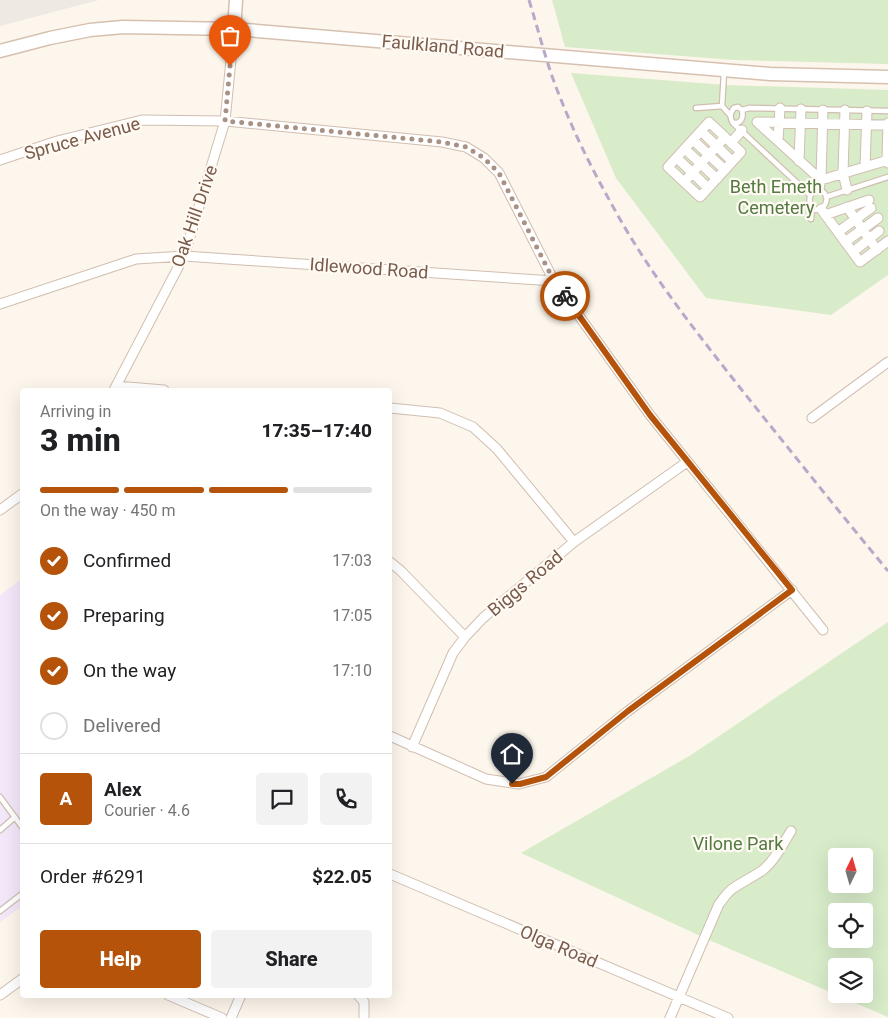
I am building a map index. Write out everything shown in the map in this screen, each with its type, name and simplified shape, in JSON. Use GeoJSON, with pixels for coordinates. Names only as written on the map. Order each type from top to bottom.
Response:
{"type":"FeatureCollection","features":[{"type":"Feature","properties":{"kind":"main road"},"geometry":{"type":"LineString","coordinates":[[234,28],[236,0]]}},
{"type":"Feature","properties":{"kind":"main road","name":"Faulkland Road"},"geometry":{"type":"LineString","coordinates":[[0,51],[90,30],[123,27],[234,28],[770,74],[888,77]]}},
{"type":"Feature","properties":{"kind":"street","name":"Oak Hill Drive"},"geometry":{"type":"LineString","coordinates":[[115,388],[184,256],[225,121],[234,28]]}},
{"type":"Feature","properties":{"kind":"street"},"geometry":{"type":"LineString","coordinates":[[778,141],[780,108]]}},
{"type":"Feature","properties":{"kind":"street"},"geometry":{"type":"LineString","coordinates":[[799,161],[801,109]]}},
{"type":"Feature","properties":{"kind":"street"},"geometry":{"type":"LineString","coordinates":[[820,185],[823,110]]}},
{"type":"Feature","properties":{"kind":"street"},"geometry":{"type":"LineString","coordinates":[[845,110],[843,173],[847,190]]}},
{"type":"Feature","properties":{"kind":"street"},"geometry":{"type":"LineString","coordinates":[[865,167],[867,110]]}},
{"type":"Feature","properties":{"kind":"street","name":"Spruce Avenue"},"geometry":{"type":"LineString","coordinates":[[0,160],[57,141],[142,120],[225,121],[442,142],[466,147],[484,158],[499,173],[554,281],[650,415],[824,630]]}},
{"type":"Feature","properties":{"kind":"street"},"geometry":{"type":"LineString","coordinates":[[709,122],[728,140],[741,152],[700,197],[668,167],[709,122]]}},
{"type":"Feature","properties":{"kind":"street"},"geometry":{"type":"LineString","coordinates":[[757,122],[888,124],[888,161],[843,173],[820,185],[799,161],[757,122]]}},
{"type":"Feature","properties":{"kind":"street"},"geometry":{"type":"LineString","coordinates":[[684,182],[716,146],[742,130]]}},
{"type":"Feature","properties":{"kind":"street"},"geometry":{"type":"LineString","coordinates":[[700,132],[732,161]]}},
{"type":"Feature","properties":{"kind":"street"},"geometry":{"type":"LineString","coordinates":[[693,140],[725,170]]}},
{"type":"Feature","properties":{"kind":"street"},"geometry":{"type":"LineString","coordinates":[[685,149],[716,179]]}},
{"type":"Feature","properties":{"kind":"street"},"geometry":{"type":"LineString","coordinates":[[676,158],[708,188]]}},
{"type":"Feature","properties":{"kind":"street"},"geometry":{"type":"LineString","coordinates":[[820,210],[870,204],[856,219],[838,232]]}},
{"type":"Feature","properties":{"kind":"street"},"geometry":{"type":"LineString","coordinates":[[847,207],[877,250]]}},
{"type":"Feature","properties":{"kind":"street"},"geometry":{"type":"LineString","coordinates":[[820,210],[860,262],[888,241]]}},
{"type":"Feature","properties":{"kind":"street"},"geometry":{"type":"LineString","coordinates":[[845,242],[878,218]]}},
{"type":"Feature","properties":{"kind":"street"},"geometry":{"type":"LineString","coordinates":[[853,252],[879,231]]}},
{"type":"Feature","properties":{"kind":"street","name":"Idlewood Road"},"geometry":{"type":"LineString","coordinates":[[0,304],[136,259],[184,256],[554,281]]}},
{"type":"Feature","properties":{"kind":"street"},"geometry":{"type":"LineString","coordinates":[[812,418],[888,362]]}},
{"type":"Feature","properties":{"kind":"street"},"geometry":{"type":"LineString","coordinates":[[392,408],[440,412],[473,427],[497,448],[574,542]]}},
{"type":"Feature","properties":{"kind":"street","name":"Biggs Road"},"geometry":{"type":"LineString","coordinates":[[412,746],[453,653],[483,618],[574,542],[687,462]]}},
{"type":"Feature","properties":{"kind":"street"},"geometry":{"type":"LineString","coordinates":[[0,510],[20,495]]}},
{"type":"Feature","properties":{"kind":"street"},"geometry":{"type":"LineString","coordinates":[[392,564],[465,637]]}},
{"type":"Feature","properties":{"kind":"street"},"geometry":{"type":"LineString","coordinates":[[392,737],[486,779],[520,784],[546,777],[628,711],[792,590]]}},
{"type":"Feature","properties":{"kind":"street"},"geometry":{"type":"LineString","coordinates":[[670,1018],[724,896],[764,868],[779,850],[791,830]]}},
{"type":"Feature","properties":{"kind":"street","name":"Olga Road"},"geometry":{"type":"LineString","coordinates":[[392,875],[728,1018]]}},
{"type":"Feature","properties":{"kind":"street"},"geometry":{"type":"LineString","coordinates":[[0,995],[20,980]]}},
{"type":"Feature","properties":{"kind":"street"},"geometry":{"type":"LineString","coordinates":[[175,998],[222,1018]]}},
{"type":"Feature","properties":{"kind":"street"},"geometry":{"type":"LineString","coordinates":[[231,1018],[240,998]]}},
{"type":"Feature","properties":{"kind":"street"},"geometry":{"type":"LineString","coordinates":[[361,998],[364,1002],[364,1018]]}},
{"type":"Feature","properties":{"kind":"lane"},"geometry":{"type":"LineString","coordinates":[[724,70],[722,106],[730,115],[733,123],[810,195]]}},
{"type":"Feature","properties":{"kind":"lane"},"geometry":{"type":"LineString","coordinates":[[696,108],[722,106]]}},
{"type":"Feature","properties":{"kind":"lane"},"geometry":{"type":"LineString","coordinates":[[730,115],[731,111],[738,107],[742,110],[748,108],[780,108],[888,111]]}},
{"type":"Feature","properties":{"kind":"lane"},"geometry":{"type":"LineString","coordinates":[[733,123],[740,122],[742,110]]}},
{"type":"Feature","properties":{"kind":"lane"},"geometry":{"type":"LineString","coordinates":[[826,197],[888,177]]}},
{"type":"Feature","properties":{"kind":"lane"},"geometry":{"type":"LineString","coordinates":[[811,219],[820,210],[824,206],[826,202],[826,197],[820,185],[810,195],[810,201],[820,210]]}},
{"type":"Feature","properties":{"kind":"lane"},"geometry":{"type":"LineString","coordinates":[[0,797],[20,824]]}},
{"type":"Feature","properties":{"kind":"lane"},"geometry":{"type":"LineString","coordinates":[[0,830],[15,817]]}},
{"type":"Feature","properties":{"kind":"lane"},"geometry":{"type":"LineString","coordinates":[[0,911],[20,896]]}},
{"type":"Feature","properties":{"kind":"shaded area"},"geometry":{"type":"Polygon","coordinates":[[[0,0],[99,0],[0,26],[0,0]]]}},
{"type":"Feature","properties":{"kind":"shaded area"},"geometry":{"type":"Polygon","coordinates":[[[20,580],[20,907],[0,922],[0,595],[20,580]]]}},
{"type":"Feature","properties":{"kind":"green space"},"geometry":{"type":"Polygon","coordinates":[[[552,0],[888,0],[888,64],[734,60],[565,47],[552,0]]]}},
{"type":"Feature","properties":{"kind":"green space","name":"Beth Emeth Cemetery"},"geometry":{"type":"Polygon","coordinates":[[[571,73],[726,85],[888,90],[888,275],[831,315],[706,298],[616,178],[571,73]]]}},
{"type":"Feature","properties":{"kind":"green space","name":"Vilone Park"},"geometry":{"type":"Polygon","coordinates":[[[888,622],[888,1017],[855,1003],[873,1003],[873,958],[828,958],[828,991],[709,940],[521,853],[691,755],[888,622]]]}},
{"type":"Feature","properties":{"kind":"railway"},"geometry":{"type":"LineString","coordinates":[[529,0],[551,73],[571,124],[625,229],[657,278],[709,348],[888,571]]}},
{"type":"Feature","properties":{"kind":"way so far"},"geometry":{"type":"LineString","coordinates":[[230,66],[225,121],[442,142],[466,147],[484,158],[499,173],[554,281],[565,296]]}},
{"type":"Feature","properties":{"kind":"route"},"geometry":{"type":"LineString","coordinates":[[512,784],[520,784],[546,777],[628,711],[792,590],[650,415],[565,296]]}}]}
